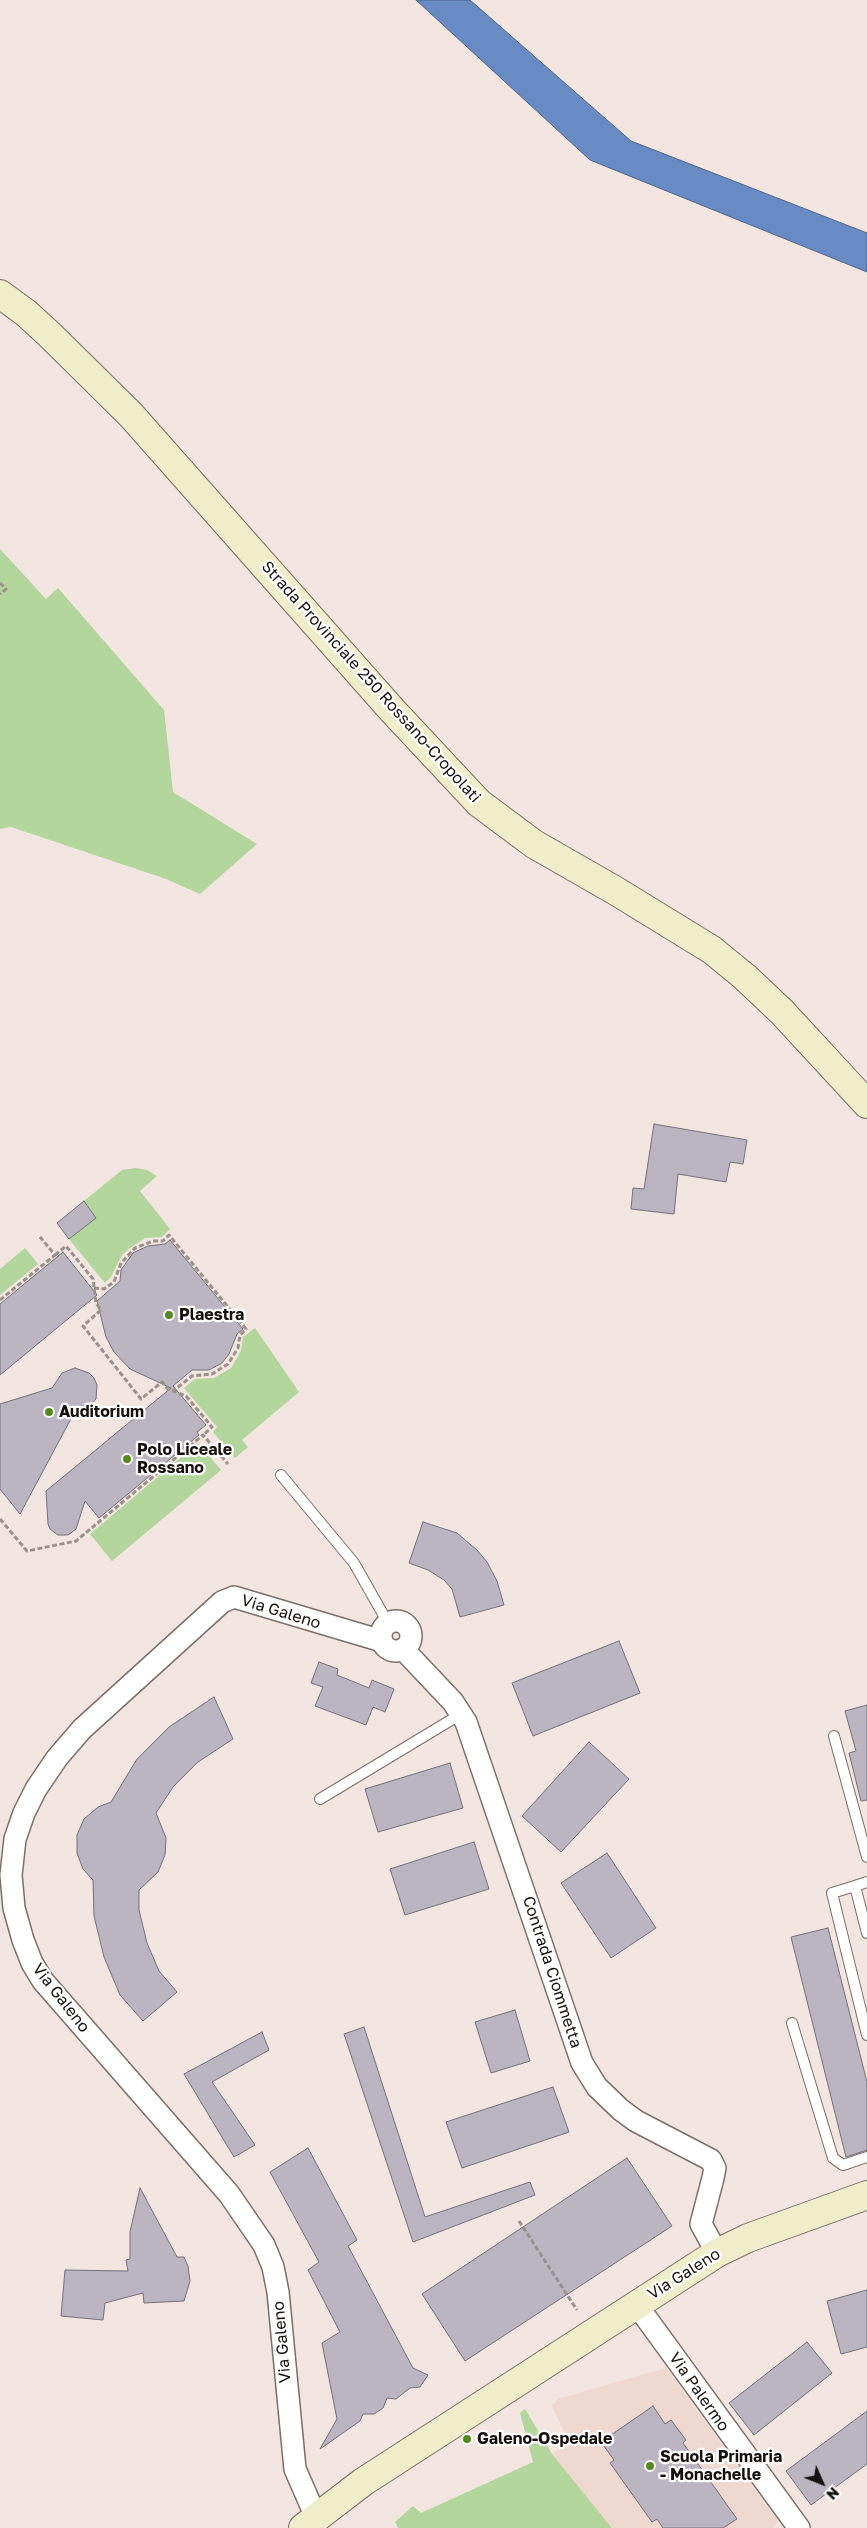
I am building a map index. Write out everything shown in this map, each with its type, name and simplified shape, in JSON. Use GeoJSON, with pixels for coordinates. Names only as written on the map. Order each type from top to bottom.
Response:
{"type":"FeatureCollection","features":[{"type":"Feature","properties":{"kind":"main road","name":"Strada Provinciale 250 Rossano-Cropolati"},"geometry":{"type":"LineString","coordinates":[[0,294],[26,313],[50,335],[131,415],[398,716],[479,802],[534,844],[616,891],[712,950],[745,977],[782,1012],[867,1104]]}},
{"type":"Feature","properties":{"kind":"main road","name":"Via Galeno"},"geometry":{"type":"LineString","coordinates":[[309,2522],[363,2482],[716,2253],[748,2238],[867,2195]]}},
{"type":"Feature","properties":{"kind":"street","name":"Via Galeno"},"geometry":{"type":"LineString","coordinates":[[309,2522],[295,2469],[278,2292],[273,2267],[264,2245],[229,2194],[43,1981],[32,1963],[23,1940],[14,1908],[11,1875],[15,1839],[24,1813],[36,1789],[57,1758],[89,1723],[222,1602],[234,1597],[350,1633],[385,1632],[384,1646],[393,1651],[403,1649]]}},
{"type":"Feature","properties":{"kind":"street","name":"Contrada Ciommetta"},"geometry":{"type":"LineString","coordinates":[[403,1649],[466,1722],[524,1887],[582,2063],[605,2095],[636,2121],[711,2160],[715,2168],[714,2178],[701,2224],[716,2253]]}},
{"type":"Feature","properties":{"kind":"street","name":"Via Palermo"},"geometry":{"type":"LineString","coordinates":[[636,2304],[799,2528]]}},
{"type":"Feature","properties":{"kind":"lane"},"geometry":{"type":"LineString","coordinates":[[281,1474],[354,1564],[385,1632]]}},
{"type":"Feature","properties":{"kind":"lane"},"geometry":{"type":"LineString","coordinates":[[320,1799],[461,1714]]}},
{"type":"Feature","properties":{"kind":"lane"},"geometry":{"type":"LineString","coordinates":[[834,1736],[867,1857]]}},
{"type":"Feature","properties":{"kind":"lane"},"geometry":{"type":"LineString","coordinates":[[867,1882],[832,1893],[867,2034]]}},
{"type":"Feature","properties":{"kind":"lane"},"geometry":{"type":"LineString","coordinates":[[855,1886],[867,1933]]}},
{"type":"Feature","properties":{"kind":"lane"},"geometry":{"type":"LineString","coordinates":[[792,2023],[833,2158],[843,2165],[867,2157]]}},
{"type":"Feature","properties":{"kind":"path"},"geometry":{"type":"LineString","coordinates":[[0,583],[6,589],[0,594]]}},
{"type":"Feature","properties":{"kind":"path"},"geometry":{"type":"LineString","coordinates":[[94,1288],[104,1289],[114,1282],[121,1263],[135,1248],[144,1244],[163,1241],[169,1235],[246,1329],[240,1335],[238,1348],[228,1364],[212,1374],[192,1376],[173,1391]]}},
{"type":"Feature","properties":{"kind":"path"},"geometry":{"type":"LineString","coordinates":[[40,1237],[55,1255]]}},
{"type":"Feature","properties":{"kind":"path"},"geometry":{"type":"LineString","coordinates":[[0,1300],[66,1246],[93,1278],[96,1302],[101,1310],[83,1326],[141,1399],[162,1382],[173,1391],[186,1396],[212,1427],[76,1541],[27,1551],[0,1519]]}},
{"type":"Feature","properties":{"kind":"path"},"geometry":{"type":"LineString","coordinates":[[203,1435],[228,1464]]}},
{"type":"Feature","properties":{"kind":"path"},"geometry":{"type":"LineString","coordinates":[[519,2221],[577,2310]]}},
{"type":"Feature","properties":{"kind":"shaded area"},"geometry":{"type":"Polygon","coordinates":[[[666,2368],[778,2521],[773,2528],[612,2528],[552,2454],[570,2443],[552,2406],[558,2399],[666,2368]]]}},
{"type":"Feature","properties":{"kind":"green space"},"geometry":{"type":"Polygon","coordinates":[[[0,549],[46,599],[58,588],[164,710],[173,792],[257,844],[200,894],[166,879],[11,827],[0,829],[0,549]]]}},
{"type":"Feature","properties":{"kind":"green space"},"geometry":{"type":"Polygon","coordinates":[[[136,1168],[147,1170],[157,1176],[140,1191],[170,1229],[162,1237],[145,1238],[130,1248],[122,1255],[111,1277],[105,1283],[69,1239],[96,1218],[84,1201],[122,1170],[136,1168]]]}},
{"type":"Feature","properties":{"kind":"green space"},"geometry":{"type":"Polygon","coordinates":[[[25,1248],[38,1264],[0,1295],[0,1269],[25,1248]]]}},
{"type":"Feature","properties":{"kind":"green space"},"geometry":{"type":"Polygon","coordinates":[[[255,1328],[299,1392],[242,1440],[248,1447],[235,1458],[213,1432],[217,1427],[184,1388],[195,1379],[214,1378],[231,1368],[241,1351],[243,1337],[255,1328]]]}},
{"type":"Feature","properties":{"kind":"green space"},"geometry":{"type":"Polygon","coordinates":[[[198,1443],[221,1470],[112,1561],[90,1534],[198,1443]]]}},
{"type":"Feature","properties":{"kind":"green space"},"geometry":{"type":"Polygon","coordinates":[[[525,2409],[552,2454],[612,2528],[398,2528],[395,2522],[413,2506],[421,2513],[533,2462],[520,2413],[525,2409]]]}},
{"type":"Feature","properties":{"kind":"water"},"geometry":{"type":"Polygon","coordinates":[[[416,0],[470,0],[631,141],[867,233],[867,272],[590,160],[416,0]]]}},
{"type":"Feature","properties":{"kind":"building"},"geometry":{"type":"Polygon","coordinates":[[[654,1124],[747,1140],[743,1164],[730,1162],[726,1182],[678,1174],[674,1214],[631,1209],[633,1188],[644,1189],[654,1124]]]}},
{"type":"Feature","properties":{"kind":"building"},"geometry":{"type":"Polygon","coordinates":[[[84,1201],[96,1218],[69,1239],[57,1223],[84,1201]]]}},
{"type":"Feature","properties":{"kind":"building"},"geometry":{"type":"Polygon","coordinates":[[[170,1240],[243,1329],[237,1334],[229,1354],[222,1363],[209,1370],[192,1370],[173,1386],[206,1425],[197,1432],[199,1435],[99,1518],[85,1501],[76,1529],[68,1535],[58,1535],[50,1529],[48,1524],[46,1491],[171,1388],[130,1369],[114,1352],[106,1337],[97,1301],[120,1281],[121,1270],[133,1253],[148,1246],[165,1244],[170,1240]]]}},
{"type":"Feature","properties":{"kind":"building"},"geometry":{"type":"Polygon","coordinates":[[[63,1252],[97,1295],[0,1375],[0,1304],[63,1252]]]}},
{"type":"Feature","properties":{"kind":"building"},"geometry":{"type":"Polygon","coordinates":[[[75,1368],[89,1373],[94,1378],[97,1385],[96,1399],[86,1410],[73,1415],[20,1514],[0,1489],[0,1404],[52,1388],[62,1373],[75,1368]]]}},
{"type":"Feature","properties":{"kind":"building"},"geometry":{"type":"Polygon","coordinates":[[[423,1522],[457,1533],[477,1550],[487,1562],[497,1581],[504,1605],[460,1617],[452,1589],[444,1580],[428,1570],[409,1563],[423,1522]]]}},
{"type":"Feature","properties":{"kind":"building"},"geometry":{"type":"Polygon","coordinates":[[[619,1641],[640,1693],[533,1736],[512,1683],[619,1641]]]}},
{"type":"Feature","properties":{"kind":"building"},"geometry":{"type":"Polygon","coordinates":[[[319,1662],[338,1669],[337,1675],[369,1688],[372,1680],[394,1689],[385,1712],[373,1707],[366,1725],[315,1706],[323,1687],[311,1683],[319,1662]]]}},
{"type":"Feature","properties":{"kind":"building"},"geometry":{"type":"Polygon","coordinates":[[[214,1697],[233,1739],[198,1762],[173,1787],[156,1813],[166,1838],[165,1855],[158,1872],[139,1890],[139,1910],[147,1943],[159,1971],[177,1992],[143,2021],[120,1995],[104,1957],[94,1916],[93,1880],[83,1869],[77,1853],[77,1835],[84,1819],[98,1807],[111,1802],[137,1759],[169,1727],[214,1697]]]}},
{"type":"Feature","properties":{"kind":"building"},"geometry":{"type":"Polygon","coordinates":[[[867,1705],[867,1800],[861,1801],[849,1753],[856,1751],[845,1711],[867,1705]]]}},
{"type":"Feature","properties":{"kind":"building"},"geometry":{"type":"Polygon","coordinates":[[[589,1742],[629,1779],[561,1852],[522,1816],[589,1742]]]}},
{"type":"Feature","properties":{"kind":"building"},"geometry":{"type":"Polygon","coordinates":[[[450,1763],[463,1808],[378,1832],[365,1789],[450,1763]]]}},
{"type":"Feature","properties":{"kind":"building"},"geometry":{"type":"Polygon","coordinates":[[[474,1842],[489,1889],[405,1915],[390,1869],[474,1842]]]}},
{"type":"Feature","properties":{"kind":"building"},"geometry":{"type":"Polygon","coordinates":[[[607,1853],[656,1928],[611,1958],[561,1883],[607,1853]]]}},
{"type":"Feature","properties":{"kind":"building"},"geometry":{"type":"Polygon","coordinates":[[[828,1928],[867,2082],[867,2150],[846,2157],[791,1937],[828,1928]]]}},
{"type":"Feature","properties":{"kind":"building"},"geometry":{"type":"Polygon","coordinates":[[[515,2010],[530,2061],[491,2073],[475,2022],[515,2010]]]}},
{"type":"Feature","properties":{"kind":"building"},"geometry":{"type":"Polygon","coordinates":[[[364,2027],[425,2217],[530,2182],[535,2195],[413,2242],[344,2034],[364,2027]]]}},
{"type":"Feature","properties":{"kind":"building"},"geometry":{"type":"Polygon","coordinates":[[[262,2032],[269,2050],[212,2082],[255,2145],[234,2157],[184,2074],[262,2032]]]}},
{"type":"Feature","properties":{"kind":"building"},"geometry":{"type":"Polygon","coordinates":[[[553,2087],[569,2132],[462,2168],[446,2122],[553,2087]]]}},
{"type":"Feature","properties":{"kind":"building"},"geometry":{"type":"Polygon","coordinates":[[[308,2148],[357,2240],[348,2246],[413,2368],[428,2375],[420,2387],[410,2388],[396,2399],[387,2398],[383,2408],[374,2414],[363,2414],[360,2421],[320,2449],[337,2419],[322,2343],[340,2332],[308,2270],[319,2262],[270,2172],[308,2148]]]}},
{"type":"Feature","properties":{"kind":"building"},"geometry":{"type":"Polygon","coordinates":[[[627,2158],[672,2226],[465,2361],[422,2294],[627,2158]]]}},
{"type":"Feature","properties":{"kind":"building"},"geometry":{"type":"Polygon","coordinates":[[[140,2188],[177,2257],[184,2257],[188,2266],[190,2281],[184,2301],[144,2303],[143,2293],[105,2303],[103,2320],[61,2316],[65,2270],[128,2271],[126,2260],[130,2259],[130,2232],[140,2188]]]}},
{"type":"Feature","properties":{"kind":"building"},"geometry":{"type":"Polygon","coordinates":[[[867,2290],[867,2347],[841,2354],[827,2301],[867,2290]]]}},
{"type":"Feature","properties":{"kind":"building"},"geometry":{"type":"Polygon","coordinates":[[[807,2342],[832,2373],[754,2435],[729,2403],[807,2342]]]}},
{"type":"Feature","properties":{"kind":"building","name":"Scuola Primaria - Monachelle"},"geometry":{"type":"Polygon","coordinates":[[[653,2406],[665,2424],[671,2420],[686,2440],[683,2443],[737,2519],[723,2528],[663,2528],[657,2519],[652,2522],[610,2463],[614,2460],[601,2442],[653,2406]]]}},
{"type":"Feature","properties":{"kind":"building"},"geometry":{"type":"Polygon","coordinates":[[[867,2411],[867,2464],[811,2505],[786,2471],[867,2411]]]}},
{"type":"Feature","properties":{"kind":"place","name":"Plaestra"},"geometry":{"type":"Point","coordinates":[169,1315]}},
{"type":"Feature","properties":{"kind":"place","name":"Auditorium"},"geometry":{"type":"Point","coordinates":[49,1412]}},
{"type":"Feature","properties":{"kind":"place","name":"Polo Liceale Rossano"},"geometry":{"type":"Point","coordinates":[127,1459]}},
{"type":"Feature","properties":{"kind":"place","name":"Galeno-Ospedale"},"geometry":{"type":"Point","coordinates":[467,2439]}},
{"type":"Feature","properties":{"kind":"place","name":"Scuola Primaria - Monachelle"},"geometry":{"type":"Point","coordinates":[650,2466]}}]}
